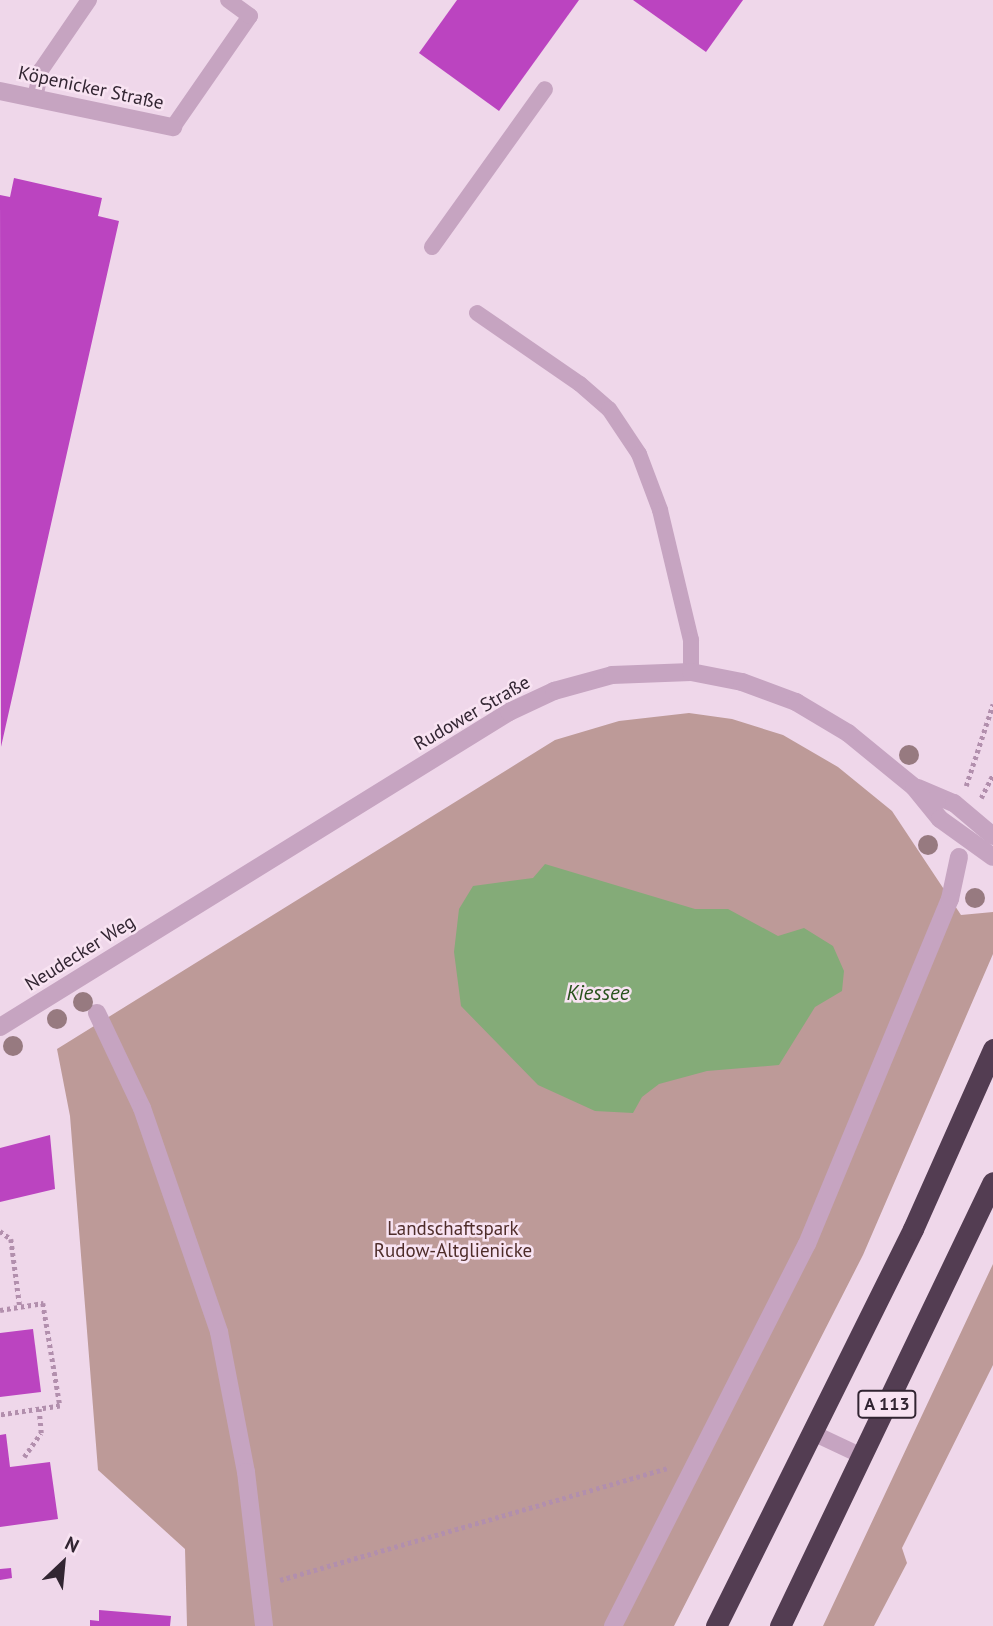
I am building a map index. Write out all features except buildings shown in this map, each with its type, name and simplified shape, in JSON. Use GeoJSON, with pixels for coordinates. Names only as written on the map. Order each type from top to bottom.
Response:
{"type":"FeatureCollection","features":[{"type":"Feature","properties":{"kind":"highway","name":"A 113"},"geometry":{"type":"LineString","coordinates":[[716,1626],[914,1229],[993,1049]]}},
{"type":"Feature","properties":{"kind":"highway","name":"A 113"},"geometry":{"type":"LineString","coordinates":[[780,1626],[993,1182]]}},
{"type":"Feature","properties":{"kind":"street","name":"Köpenicker Straße"},"geometry":{"type":"LineString","coordinates":[[0,91],[173,127]]}},
{"type":"Feature","properties":{"kind":"street","name":"Rudower Straße"},"geometry":{"type":"LineString","coordinates":[[183,914],[528,702],[612,675],[691,672],[768,690],[823,716],[914,787],[940,820],[993,857]]}},
{"type":"Feature","properties":{"kind":"street","name":"Rudower Straße"},"geometry":{"type":"LineString","coordinates":[[914,787],[954,803],[993,836]]}},
{"type":"Feature","properties":{"kind":"street"},"geometry":{"type":"LineString","coordinates":[[613,1626],[807,1244],[950,899],[959,857]]}},
{"type":"Feature","properties":{"kind":"street","name":"Neudecker Weg"},"geometry":{"type":"LineString","coordinates":[[0,1027],[183,914]]}},
{"type":"Feature","properties":{"kind":"street"},"geometry":{"type":"LineString","coordinates":[[97,1013],[142,1108],[219,1332],[246,1472],[264,1626]]}},
{"type":"Feature","properties":{"kind":"lane"},"geometry":{"type":"LineString","coordinates":[[35,98],[41,70],[89,0]]}},
{"type":"Feature","properties":{"kind":"lane"},"geometry":{"type":"LineString","coordinates":[[173,127],[250,16],[228,0]]}},
{"type":"Feature","properties":{"kind":"lane"},"geometry":{"type":"LineString","coordinates":[[432,247],[545,89]]}},
{"type":"Feature","properties":{"kind":"lane"},"geometry":{"type":"LineString","coordinates":[[477,313],[609,409],[639,453],[663,523],[691,640],[691,672]]}},
{"type":"Feature","properties":{"kind":"lane"},"geometry":{"type":"LineString","coordinates":[[813,1433],[862,1456]]}},
{"type":"Feature","properties":{"kind":"path"},"geometry":{"type":"LineString","coordinates":[[965,790],[993,704]]}},
{"type":"Feature","properties":{"kind":"path"},"geometry":{"type":"LineString","coordinates":[[979,802],[993,774]]}},
{"type":"Feature","properties":{"kind":"path"},"geometry":{"type":"LineString","coordinates":[[0,1231],[11,1239],[20,1307]]}},
{"type":"Feature","properties":{"kind":"path"},"geometry":{"type":"LineString","coordinates":[[0,1310],[43,1303],[60,1406],[0,1415]]}},
{"type":"Feature","properties":{"kind":"path"},"geometry":{"type":"LineString","coordinates":[[24,1457],[41,1433],[39,1409]]}},
{"type":"Feature","properties":{"kind":"path"},"geometry":{"type":"LineString","coordinates":[[260,1585],[699,1459]]}},
{"type":"Feature","properties":{"kind":"green space","name":"Landschaftspark Rudow-Altglienicke"},"geometry":{"type":"Polygon","coordinates":[[[689,713],[732,719],[783,735],[838,767],[892,811],[961,915],[993,912],[993,954],[863,1255],[674,1626],[187,1626],[185,1549],[98,1470],[70,1116],[57,1049],[555,740],[619,721],[689,713]]]}},
{"type":"Feature","properties":{"kind":"green space"},"geometry":{"type":"Polygon","coordinates":[[[993,1264],[993,1365],[902,1548],[907,1563],[874,1626],[823,1626],[993,1264]]]}},
{"type":"Feature","properties":{"kind":"water","name":"Kiessee"},"geometry":{"type":"Polygon","coordinates":[[[545,864],[695,909],[728,909],[778,936],[804,928],[833,946],[844,971],[842,991],[815,1007],[779,1065],[707,1071],[659,1084],[642,1097],[633,1113],[595,1111],[538,1085],[461,1006],[454,952],[459,909],[473,886],[533,878],[545,864]]]}}]}
